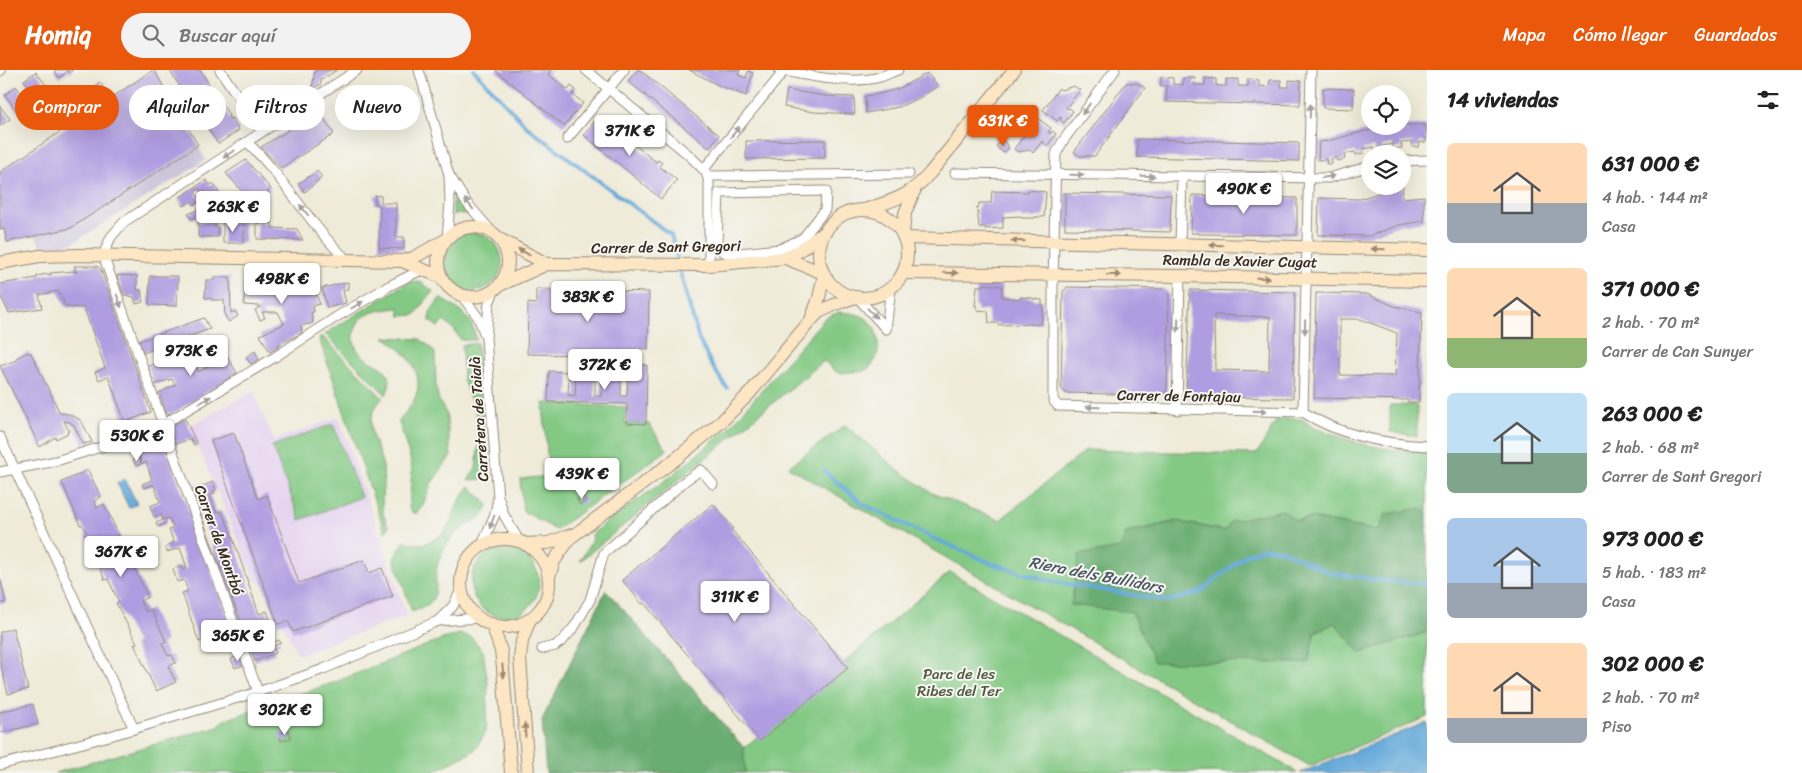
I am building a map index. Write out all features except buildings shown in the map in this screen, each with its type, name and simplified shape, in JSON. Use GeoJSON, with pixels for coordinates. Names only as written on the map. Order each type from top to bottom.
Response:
{"type":"FeatureCollection","features":[{"type":"Feature","properties":{"kind":"main road"},"geometry":{"type":"LineString","coordinates":[[856,297],[836,289],[823,273],[819,251],[826,231],[833,222],[849,213],[862,211],[901,198],[915,189],[1014,70]]}},
{"type":"Feature","properties":{"kind":"main road"},"geometry":{"type":"LineString","coordinates":[[903,237],[905,213],[915,189]]}},
{"type":"Feature","properties":{"kind":"main road"},"geometry":{"type":"LineString","coordinates":[[576,532],[548,542],[522,542],[500,539],[482,545],[470,556],[461,580],[466,602],[480,618],[492,624],[511,626],[530,619],[540,610],[547,598],[549,577],[554,561],[564,544],[576,532],[672,462],[721,422],[749,394],[819,312],[856,297],[877,296],[891,288],[903,273],[907,254],[903,237],[898,228],[887,218],[874,212],[862,211]]}},
{"type":"Feature","properties":{"kind":"main road"},"geometry":{"type":"LineString","coordinates":[[0,263],[40,256],[103,255],[402,261],[413,258],[446,239],[455,231],[465,227],[478,227],[497,236],[508,254],[509,264],[506,274],[498,287],[480,296],[461,295],[451,289],[441,277],[438,266],[438,256],[446,239]]}},
{"type":"Feature","properties":{"kind":"main road","name":"Carrer de Sant Gregori"},"geometry":{"type":"LineString","coordinates":[[498,287],[547,264],[704,265],[785,258],[796,253],[826,231]]}},
{"type":"Feature","properties":{"kind":"main road","name":"Carrer de Sant Gregori"},"geometry":{"type":"LineString","coordinates":[[497,236],[547,264]]}},
{"type":"Feature","properties":{"kind":"main road","name":"Rambla de Xavier Cugat"},"geometry":{"type":"LineString","coordinates":[[903,237],[1427,250]]}},
{"type":"Feature","properties":{"kind":"main road","name":"Carrer de Sant Gregori"},"geometry":{"type":"LineString","coordinates":[[785,258],[823,273]]}},
{"type":"Feature","properties":{"kind":"main road"},"geometry":{"type":"LineString","coordinates":[[402,261],[441,277]]}},
{"type":"Feature","properties":{"kind":"main road"},"geometry":{"type":"LineString","coordinates":[[811,320],[819,298],[823,273]]}},
{"type":"Feature","properties":{"kind":"main road","name":"Rambla de Xavier Cugat"},"geometry":{"type":"LineString","coordinates":[[903,273],[1427,281]]}},
{"type":"Feature","properties":{"kind":"main road"},"geometry":{"type":"LineString","coordinates":[[522,542],[541,558],[549,577]]}},
{"type":"Feature","properties":{"kind":"main road"},"geometry":{"type":"LineString","coordinates":[[528,773],[520,658],[522,641],[530,619]]}},
{"type":"Feature","properties":{"kind":"main road"},"geometry":{"type":"LineString","coordinates":[[492,624],[501,651],[511,773]]}},
{"type":"Feature","properties":{"kind":"street"},"geometry":{"type":"LineString","coordinates":[[220,70],[262,132]]}},
{"type":"Feature","properties":{"kind":"street"},"geometry":{"type":"LineString","coordinates":[[103,255],[110,237],[124,222],[358,70]]}},
{"type":"Feature","properties":{"kind":"street"},"geometry":{"type":"LineString","coordinates":[[419,70],[449,175],[450,203],[446,239]]}},
{"type":"Feature","properties":{"kind":"street"},"geometry":{"type":"LineString","coordinates":[[586,70],[690,156],[705,173],[710,190],[704,265]]}},
{"type":"Feature","properties":{"kind":"street"},"geometry":{"type":"LineString","coordinates":[[567,139],[624,70]]}},
{"type":"Feature","properties":{"kind":"street"},"geometry":{"type":"LineString","coordinates":[[705,173],[783,70],[800,75],[865,79],[879,77],[898,70]]}},
{"type":"Feature","properties":{"kind":"street"},"geometry":{"type":"LineString","coordinates":[[1053,274],[1056,154],[1062,141],[1115,70]]}},
{"type":"Feature","properties":{"kind":"street"},"geometry":{"type":"LineString","coordinates":[[1303,412],[1311,70]]}},
{"type":"Feature","properties":{"kind":"street"},"geometry":{"type":"LineString","coordinates":[[247,142],[334,248],[346,259]]}},
{"type":"Feature","properties":{"kind":"street"},"geometry":{"type":"LineString","coordinates":[[1411,161],[1427,160]]}},
{"type":"Feature","properties":{"kind":"street"},"geometry":{"type":"LineString","coordinates":[[955,173],[1329,178],[1361,169]]}},
{"type":"Feature","properties":{"kind":"street"},"geometry":{"type":"LineString","coordinates":[[705,173],[908,174]]}},
{"type":"Feature","properties":{"kind":"street"},"geometry":{"type":"LineString","coordinates":[[449,175],[466,202],[497,236]]}},
{"type":"Feature","properties":{"kind":"street"},"geometry":{"type":"LineString","coordinates":[[1180,245],[1182,176]]}},
{"type":"Feature","properties":{"kind":"street"},"geometry":{"type":"LineString","coordinates":[[826,191],[825,210],[803,238],[780,249],[729,254],[722,251],[717,243],[719,193],[826,191]]}},
{"type":"Feature","properties":{"kind":"street","name":"Carrer de Montbó"},"geometry":{"type":"LineString","coordinates":[[103,255],[258,692]]}},
{"type":"Feature","properties":{"kind":"street"},"geometry":{"type":"LineString","coordinates":[[0,472],[56,461],[152,431],[355,306],[421,270]]}},
{"type":"Feature","properties":{"kind":"street","name":"Carrer de Fontajau"},"geometry":{"type":"LineString","coordinates":[[1053,274],[1053,400],[1058,406],[1303,412],[1334,428],[1360,437],[1427,446]]}},
{"type":"Feature","properties":{"kind":"street"},"geometry":{"type":"LineString","coordinates":[[1177,410],[1180,276]]}},
{"type":"Feature","properties":{"kind":"street","name":"Carretera de Taialà"},"geometry":{"type":"LineString","coordinates":[[482,545],[496,514],[498,498],[486,338],[489,302],[498,287]]}},
{"type":"Feature","properties":{"kind":"street"},"geometry":{"type":"LineString","coordinates":[[856,297],[886,329],[891,288]]}},
{"type":"Feature","properties":{"kind":"street","name":"Carretera de Taialà"},"geometry":{"type":"LineString","coordinates":[[461,295],[478,317],[486,338]]}},
{"type":"Feature","properties":{"kind":"street"},"geometry":{"type":"LineString","coordinates":[[0,437],[134,729]]}},
{"type":"Feature","properties":{"kind":"street"},"geometry":{"type":"LineString","coordinates":[[542,649],[555,646],[575,626],[590,600],[604,553],[686,480],[701,470],[713,484]]}},
{"type":"Feature","properties":{"kind":"street","name":"Carretera de Taialà"},"geometry":{"type":"LineString","coordinates":[[498,498],[504,515],[522,542]]}},
{"type":"Feature","properties":{"kind":"street"},"geometry":{"type":"LineString","coordinates":[[438,621],[453,606],[462,588]]}},
{"type":"Feature","properties":{"kind":"street"},"geometry":{"type":"LineString","coordinates":[[0,765],[134,729],[258,692],[321,670],[438,621],[480,618]]}},
{"type":"Feature","properties":{"kind":"shaded area"},"geometry":{"type":"Polygon","coordinates":[[[154,70],[163,85],[130,85],[154,70]]]}},
{"type":"Feature","properties":{"kind":"shaded area"},"geometry":{"type":"Polygon","coordinates":[[[129,86],[129,130],[189,130],[206,160],[71,244],[42,248],[0,171],[62,130],[119,130],[119,92],[129,86]]]}},
{"type":"Feature","properties":{"kind":"shaded area"},"geometry":{"type":"Polygon","coordinates":[[[253,391],[274,440],[339,417],[407,616],[298,655],[282,623],[278,624],[262,581],[256,582],[189,426],[253,391]]]}},
{"type":"Feature","properties":{"kind":"green space"},"geometry":{"type":"Polygon","coordinates":[[[453,185],[470,213],[453,215],[453,185]]]}},
{"type":"Feature","properties":{"kind":"green space"},"geometry":{"type":"Polygon","coordinates":[[[473,233],[484,235],[497,246],[502,262],[500,273],[489,286],[473,291],[462,289],[449,278],[444,262],[446,251],[457,238],[473,233]]]}},
{"type":"Feature","properties":{"kind":"green space"},"geometry":{"type":"Polygon","coordinates":[[[408,282],[422,283],[433,291],[417,313],[400,316],[399,308],[370,313],[356,326],[354,334],[355,343],[360,353],[382,368],[389,376],[390,384],[386,395],[325,334],[408,282]]]}},
{"type":"Feature","properties":{"kind":"green space"},"geometry":{"type":"Polygon","coordinates":[[[440,298],[464,314],[472,324],[476,340],[461,340],[444,321],[438,327],[430,321],[430,312],[440,298]]]}},
{"type":"Feature","properties":{"kind":"green space"},"geometry":{"type":"Polygon","coordinates":[[[839,312],[862,316],[873,325],[878,340],[878,347],[877,355],[870,367],[862,371],[839,373],[824,361],[580,561],[591,542],[592,535],[601,526],[670,477],[728,429],[825,318],[839,312]]]}},
{"type":"Feature","properties":{"kind":"green space"},"geometry":{"type":"Polygon","coordinates":[[[322,336],[383,398],[372,415],[371,428],[383,467],[382,505],[389,527],[385,532],[319,338],[322,336]]]}},
{"type":"Feature","properties":{"kind":"green space"},"geometry":{"type":"Polygon","coordinates":[[[384,337],[420,339],[435,353],[436,387],[439,401],[446,413],[451,456],[431,484],[423,505],[417,513],[413,513],[409,508],[412,470],[399,423],[417,393],[417,374],[407,357],[384,337]]]}},
{"type":"Feature","properties":{"kind":"green space"},"geometry":{"type":"Polygon","coordinates":[[[477,343],[487,479],[468,480],[476,468],[479,443],[476,413],[463,380],[462,345],[477,343]]]}},
{"type":"Feature","properties":{"kind":"green space"},"geometry":{"type":"Polygon","coordinates":[[[543,403],[626,407],[625,423],[649,424],[667,450],[556,530],[523,511],[520,479],[549,476],[543,403]]]}},
{"type":"Feature","properties":{"kind":"green space"},"geometry":{"type":"Polygon","coordinates":[[[1390,405],[1417,405],[1417,436],[1390,432],[1390,405]]]}},
{"type":"Feature","properties":{"kind":"green space"},"geometry":{"type":"Polygon","coordinates":[[[1277,419],[1302,419],[1313,427],[1358,443],[1388,449],[1427,453],[1427,511],[1420,508],[1378,531],[1312,518],[1225,531],[1177,521],[1126,533],[1120,548],[1071,604],[1315,632],[1335,623],[1360,653],[1427,632],[1427,717],[1310,766],[788,467],[845,425],[898,470],[934,494],[1000,520],[1086,450],[1257,454],[1277,419]]]}},
{"type":"Feature","properties":{"kind":"green space"},"geometry":{"type":"Polygon","coordinates":[[[333,424],[361,497],[300,520],[272,446],[333,424]]]}},
{"type":"Feature","properties":{"kind":"green space"},"geometry":{"type":"Polygon","coordinates":[[[470,486],[488,505],[486,510],[479,518],[458,531],[451,539],[438,563],[434,597],[426,606],[412,612],[394,558],[405,541],[417,544],[430,542],[441,535],[449,525],[462,496],[470,486]]]}},
{"type":"Feature","properties":{"kind":"green space"},"geometry":{"type":"Polygon","coordinates":[[[1420,508],[1427,511],[1427,632],[1360,653],[1335,623],[1315,632],[1308,663],[1154,662],[1132,612],[1071,605],[1079,555],[1120,548],[1126,533],[1177,521],[1225,531],[1231,521],[1283,510],[1296,521],[1312,518],[1378,531],[1386,514],[1420,508]]]}},
{"type":"Feature","properties":{"kind":"green space"},"geometry":{"type":"Polygon","coordinates":[[[512,549],[524,555],[533,564],[539,576],[537,596],[529,607],[512,617],[498,617],[481,607],[473,596],[471,576],[481,559],[492,551],[512,549]]]}},
{"type":"Feature","properties":{"kind":"green space","name":"Parc de les Ribes del Ter"},"geometry":{"type":"Polygon","coordinates":[[[950,572],[1297,772],[547,773],[606,590],[744,748],[950,572]]]}},
{"type":"Feature","properties":{"kind":"green space"},"geometry":{"type":"Polygon","coordinates":[[[606,590],[744,748],[745,773],[546,773],[542,720],[606,590]]]}},
{"type":"Feature","properties":{"kind":"green space"},"geometry":{"type":"Polygon","coordinates":[[[460,634],[471,637],[483,651],[488,684],[486,732],[474,751],[431,773],[55,773],[218,726],[225,720],[338,681],[442,639],[460,634]]]}},
{"type":"Feature","properties":{"kind":"water"},"geometry":{"type":"Polygon","coordinates":[[[125,479],[137,504],[129,508],[117,483],[125,479]]]}},
{"type":"Feature","properties":{"kind":"water"},"geometry":{"type":"Polygon","coordinates":[[[1427,722],[1427,773],[1300,773],[1427,722]]]}},
{"type":"Feature","properties":{"kind":"waterway","name":"Riera dels Bullidors"},"geometry":{"type":"LineString","coordinates":[[474,70],[527,127],[671,235],[678,261]]}},
{"type":"Feature","properties":{"kind":"waterway","name":"Riera dels Bullidors"},"geometry":{"type":"LineString","coordinates":[[679,268],[699,340],[711,364],[727,388]]}},
{"type":"Feature","properties":{"kind":"waterway","name":"Riera dels Bullidors"},"geometry":{"type":"LineString","coordinates":[[824,471],[863,504],[933,538],[993,564],[1050,581],[1168,601],[1199,593],[1247,554],[1266,548],[1282,550],[1330,573],[1377,580],[1427,584]]}}]}
